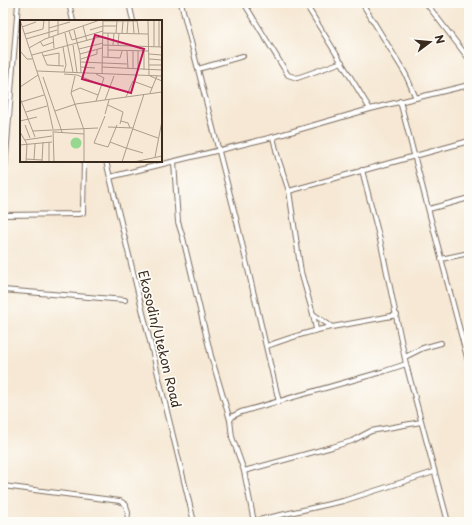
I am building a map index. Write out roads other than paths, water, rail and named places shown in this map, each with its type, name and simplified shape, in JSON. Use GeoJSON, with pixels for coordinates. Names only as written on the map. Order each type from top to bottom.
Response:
{"type":"FeatureCollection","features":[{"type":"Feature","properties":{"kind":"street"},"geometry":{"type":"LineString","coordinates":[[3,194],[18,3]]}},
{"type":"Feature","properties":{"kind":"street"},"geometry":{"type":"LineString","coordinates":[[69,3],[73,20]]}},
{"type":"Feature","properties":{"kind":"street"},"geometry":{"type":"LineString","coordinates":[[129,3],[133,20]]}},
{"type":"Feature","properties":{"kind":"street"},"geometry":{"type":"LineString","coordinates":[[181,3],[237,222],[279,402]]}},
{"type":"Feature","properties":{"kind":"street"},"geometry":{"type":"LineString","coordinates":[[250,3],[245,4],[288,75],[296,78],[342,62]]}},
{"type":"Feature","properties":{"kind":"street"},"geometry":{"type":"LineString","coordinates":[[305,3],[370,109]]}},
{"type":"Feature","properties":{"kind":"street"},"geometry":{"type":"LineString","coordinates":[[362,3],[405,73],[416,98]]}},
{"type":"Feature","properties":{"kind":"street"},"geometry":{"type":"LineString","coordinates":[[426,3],[469,59]]}},
{"type":"Feature","properties":{"kind":"street"},"geometry":{"type":"LineString","coordinates":[[198,69],[244,56]]}},
{"type":"Feature","properties":{"kind":"street"},"geometry":{"type":"LineString","coordinates":[[110,177],[273,137],[400,101],[469,85]]}},
{"type":"Feature","properties":{"kind":"street"},"geometry":{"type":"LineString","coordinates":[[400,101],[469,364]]}},
{"type":"Feature","properties":{"kind":"street"},"geometry":{"type":"LineString","coordinates":[[273,137],[289,191],[301,272],[316,329]]}},
{"type":"Feature","properties":{"kind":"street"},"geometry":{"type":"LineString","coordinates":[[289,191],[469,141]]}},
{"type":"Feature","properties":{"kind":"street"},"geometry":{"type":"LineString","coordinates":[[3,215],[83,213],[84,162]]}},
{"type":"Feature","properties":{"kind":"street","name":"Ekosodin/Utekon Road"},"geometry":{"type":"LineString","coordinates":[[106,162],[194,522]]}},
{"type":"Feature","properties":{"kind":"street"},"geometry":{"type":"LineString","coordinates":[[174,162],[178,222],[211,356],[230,420],[232,437],[244,471],[245,485],[254,522],[343,500],[434,472]]}},
{"type":"Feature","properties":{"kind":"street"},"geometry":{"type":"LineString","coordinates":[[362,170],[381,244],[406,364],[448,522]]}},
{"type":"Feature","properties":{"kind":"street"},"geometry":{"type":"LineString","coordinates":[[428,209],[469,198]]}},
{"type":"Feature","properties":{"kind":"street"},"geometry":{"type":"LineString","coordinates":[[441,259],[469,253]]}},
{"type":"Feature","properties":{"kind":"street"},"geometry":{"type":"LineString","coordinates":[[3,290],[125,300]]}},
{"type":"Feature","properties":{"kind":"street"},"geometry":{"type":"LineString","coordinates":[[313,314],[332,327]]}},
{"type":"Feature","properties":{"kind":"street"},"geometry":{"type":"LineString","coordinates":[[267,346],[316,329],[396,315]]}},
{"type":"Feature","properties":{"kind":"street"},"geometry":{"type":"LineString","coordinates":[[405,357],[423,348],[441,343]]}},
{"type":"Feature","properties":{"kind":"street"},"geometry":{"type":"LineString","coordinates":[[230,420],[233,416],[241,412],[406,364]]}},
{"type":"Feature","properties":{"kind":"street"},"geometry":{"type":"LineString","coordinates":[[244,471],[352,441],[371,431],[421,422]]}},
{"type":"Feature","properties":{"kind":"street"},"geometry":{"type":"LineString","coordinates":[[3,486],[120,501],[126,505],[128,513],[127,522]]}}]}
